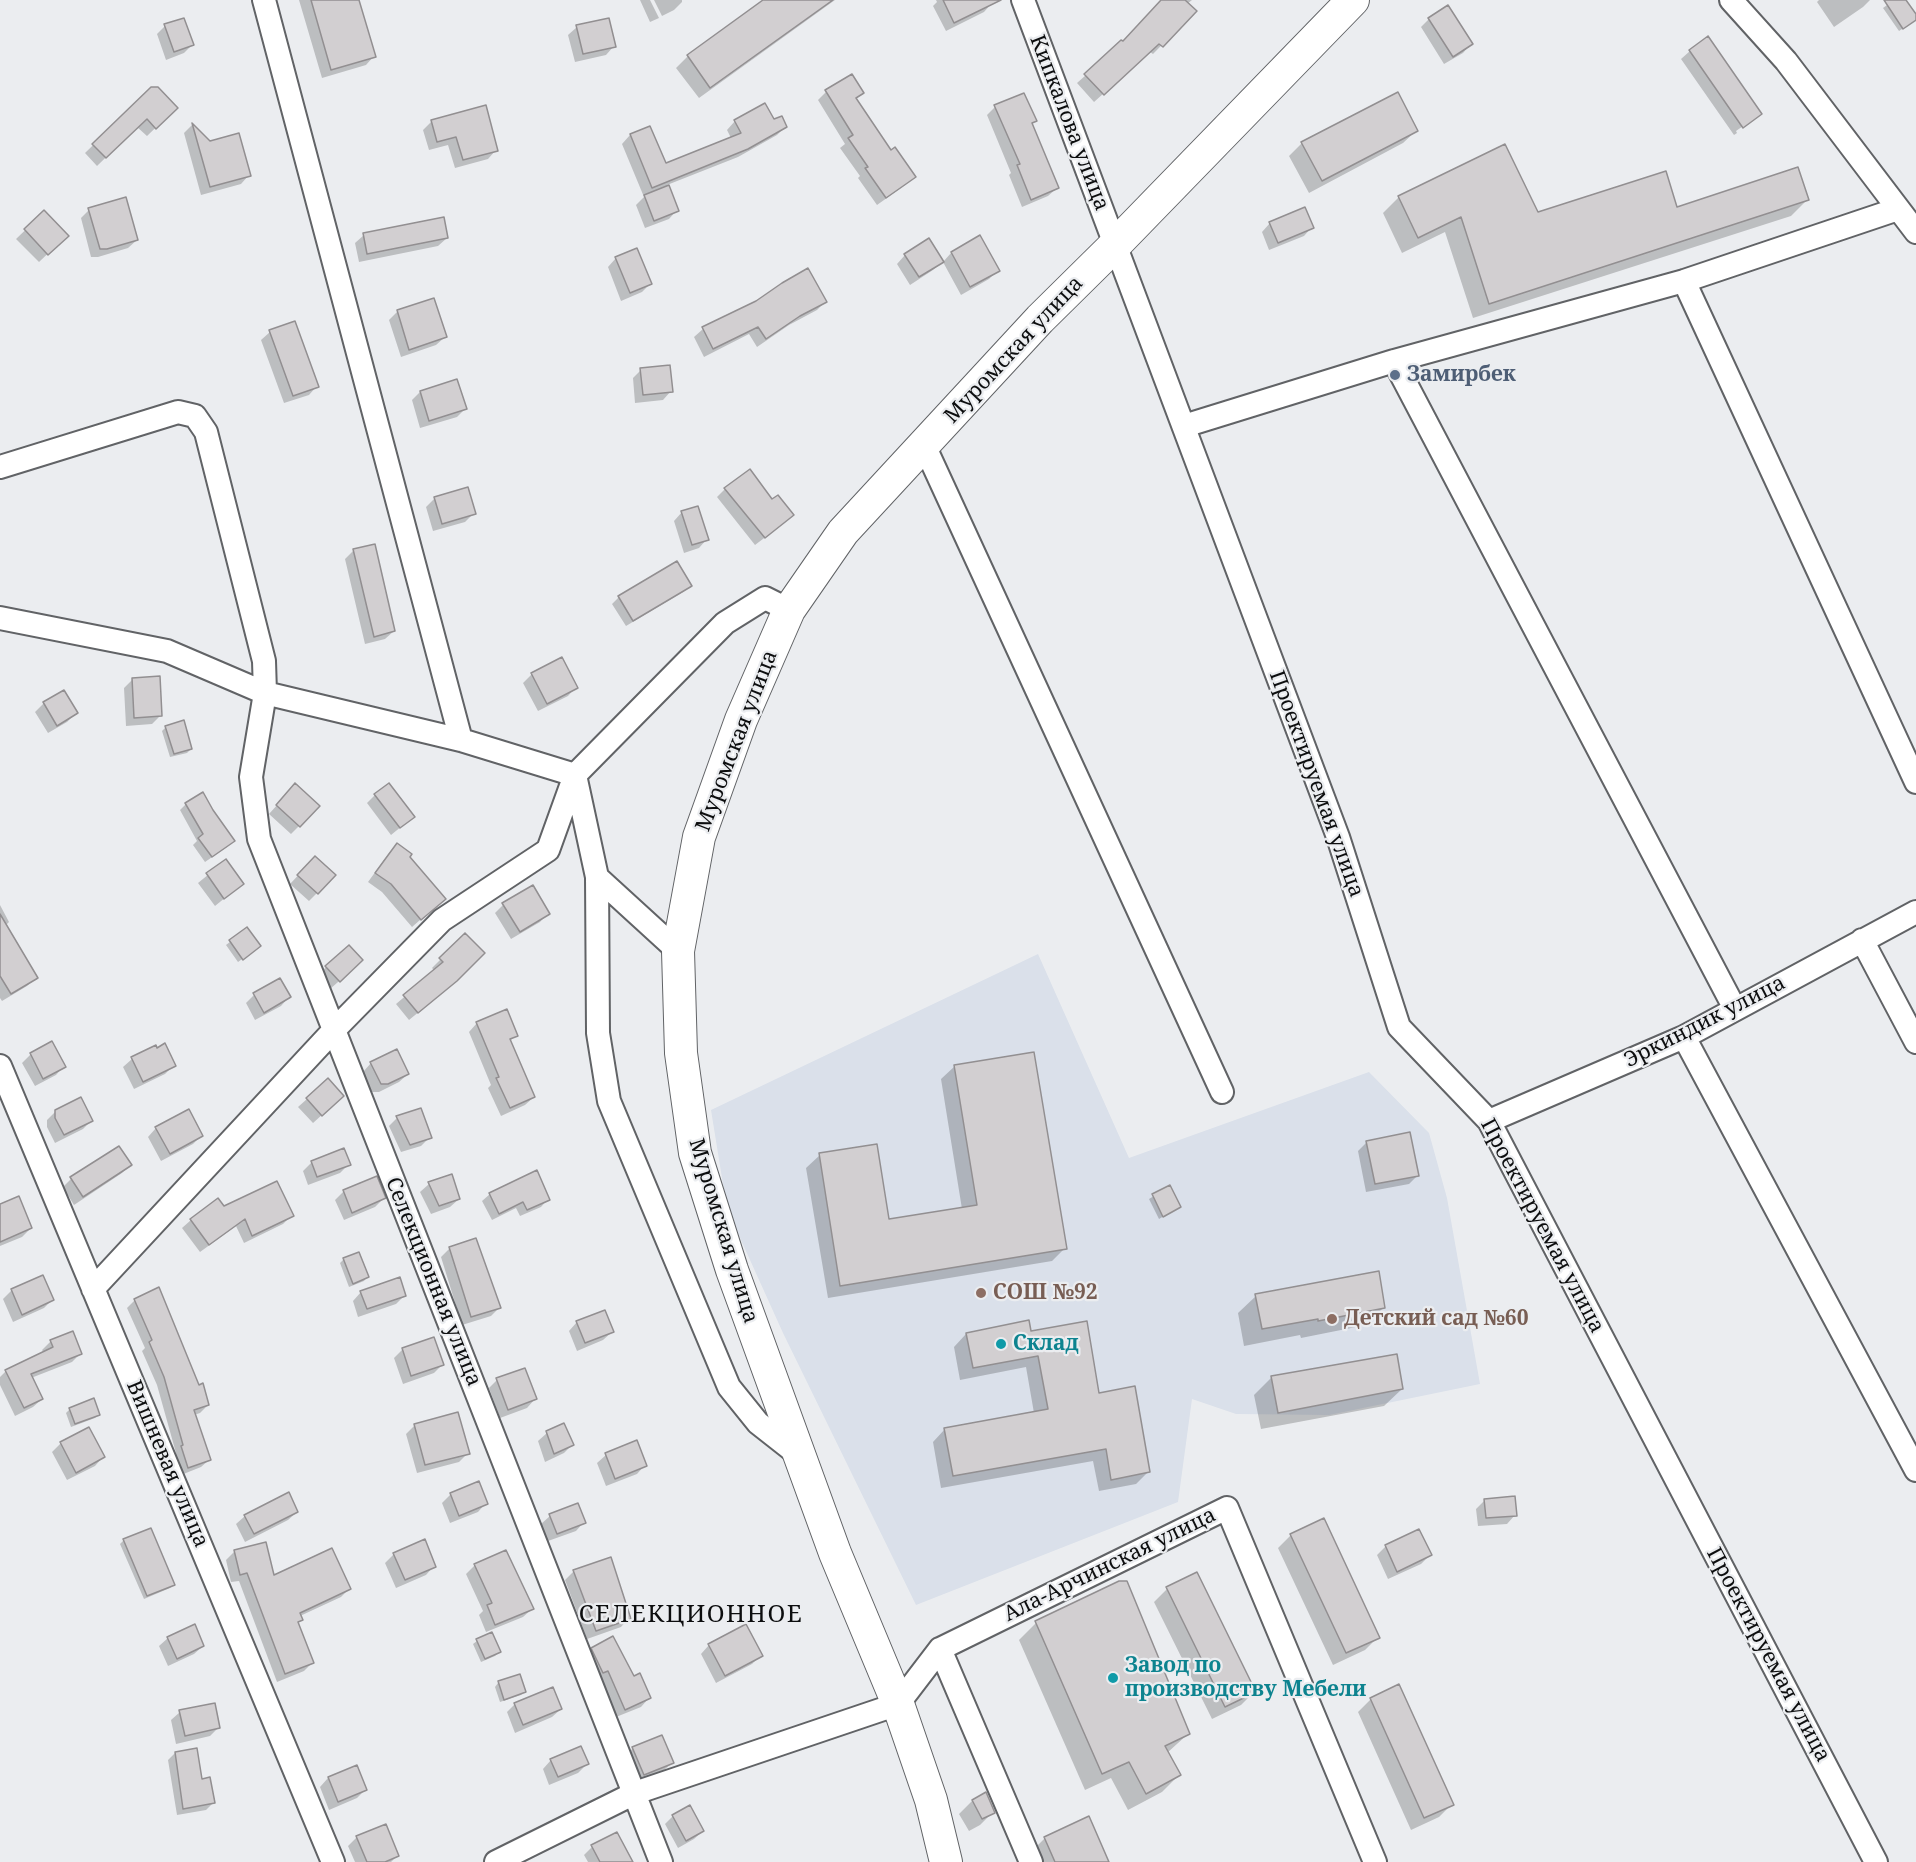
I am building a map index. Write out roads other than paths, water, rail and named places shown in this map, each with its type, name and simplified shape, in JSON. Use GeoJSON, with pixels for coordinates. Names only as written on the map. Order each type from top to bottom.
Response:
{"type":"FeatureCollection","features":[{"type":"Feature","properties":{"kind":"street"},"geometry":{"type":"LineString","coordinates":[[264,0],[461,740]]}},
{"type":"Feature","properties":{"kind":"street","name":"Кипкалова улица"},"geometry":{"type":"LineString","coordinates":[[1023,0],[1114,245]]}},
{"type":"Feature","properties":{"kind":"street","name":"Муромская улица"},"geometry":{"type":"LineString","coordinates":[[898,1704],[835,1553],[732,1270],[695,1154],[681,1053],[678,951],[699,837],[741,720],[789,610],[843,532],[1040,319],[1353,0]]}},
{"type":"Feature","properties":{"kind":"street"},"geometry":{"type":"LineString","coordinates":[[1731,0],[1786,61],[1916,232]]}},
{"type":"Feature","properties":{"kind":"street"},"geometry":{"type":"LineString","coordinates":[[1184,426],[1394,361],[1684,281],[1898,209]]}},
{"type":"Feature","properties":{"kind":"street","name":"Проектируемая улица"},"geometry":{"type":"LineString","coordinates":[[1114,245],[1338,837],[1399,1027],[1489,1121],[1876,1862]]}},
{"type":"Feature","properties":{"kind":"street"},"geometry":{"type":"LineString","coordinates":[[1684,281],[1916,782]]}},
{"type":"Feature","properties":{"kind":"street"},"geometry":{"type":"LineString","coordinates":[[1394,361],[1735,1010]]}},
{"type":"Feature","properties":{"kind":"street","name":"Селекционная улица"},"geometry":{"type":"LineString","coordinates":[[0,467],[178,412],[195,416],[206,432],[264,661],[265,693],[251,777],[259,839],[661,1862]]}},
{"type":"Feature","properties":{"kind":"street"},"geometry":{"type":"LineString","coordinates":[[924,445],[1222,1092]]}},
{"type":"Feature","properties":{"kind":"street"},"geometry":{"type":"LineString","coordinates":[[93,1289],[333,1031],[442,920],[548,850],[575,775],[725,623],[765,598],[789,610]]}},
{"type":"Feature","properties":{"kind":"street"},"geometry":{"type":"LineString","coordinates":[[0,618],[167,651],[265,693],[461,740],[575,775]]}},
{"type":"Feature","properties":{"kind":"street"},"geometry":{"type":"LineString","coordinates":[[575,775],[597,877],[598,1033],[609,1101],[729,1386],[758,1423],[800,1456]]}},
{"type":"Feature","properties":{"kind":"street"},"geometry":{"type":"LineString","coordinates":[[597,877],[678,951]]}},
{"type":"Feature","properties":{"kind":"street","name":"Эркиндик улица"},"geometry":{"type":"LineString","coordinates":[[1489,1121],[1684,1037],[1916,912]]}},
{"type":"Feature","properties":{"kind":"street"},"geometry":{"type":"LineString","coordinates":[[1863,940],[1916,1042]]}},
{"type":"Feature","properties":{"kind":"street"},"geometry":{"type":"LineString","coordinates":[[1684,1037],[1916,1470]]}},
{"type":"Feature","properties":{"kind":"street","name":"Вишневая улица"},"geometry":{"type":"LineString","coordinates":[[0,1066],[333,1862]]}},
{"type":"Feature","properties":{"kind":"street","name":"Ала-Арчинская улица"},"geometry":{"type":"LineString","coordinates":[[898,1704],[940,1649],[1227,1508],[1375,1862]]}},
{"type":"Feature","properties":{"kind":"street"},"geometry":{"type":"LineString","coordinates":[[940,1649],[1032,1862]]}},
{"type":"Feature","properties":{"kind":"street"},"geometry":{"type":"LineString","coordinates":[[496,1862],[635,1793],[898,1704],[931,1800],[946,1862]]}},
{"type":"Feature","properties":{"kind":"place","name":"Замирбек"},"geometry":{"type":"Point","coordinates":[1395,375]}},
{"type":"Feature","properties":{"kind":"place","name":"СОШ №92"},"geometry":{"type":"Point","coordinates":[981,1293]}},
{"type":"Feature","properties":{"kind":"place","name":"Детский сад №60"},"geometry":{"type":"Point","coordinates":[1332,1319]}},
{"type":"Feature","properties":{"kind":"place","name":"Склад"},"geometry":{"type":"Point","coordinates":[1001,1344]}},
{"type":"Feature","properties":{"kind":"place","name":"Завод по производству Мебели"},"geometry":{"type":"Point","coordinates":[1113,1678]}},
{"type":"Feature","properties":{"kind":"district","name":"СЕЛЕКЦИОННОЕ"},"geometry":{"type":"Point","coordinates":[691,1615]}}]}
